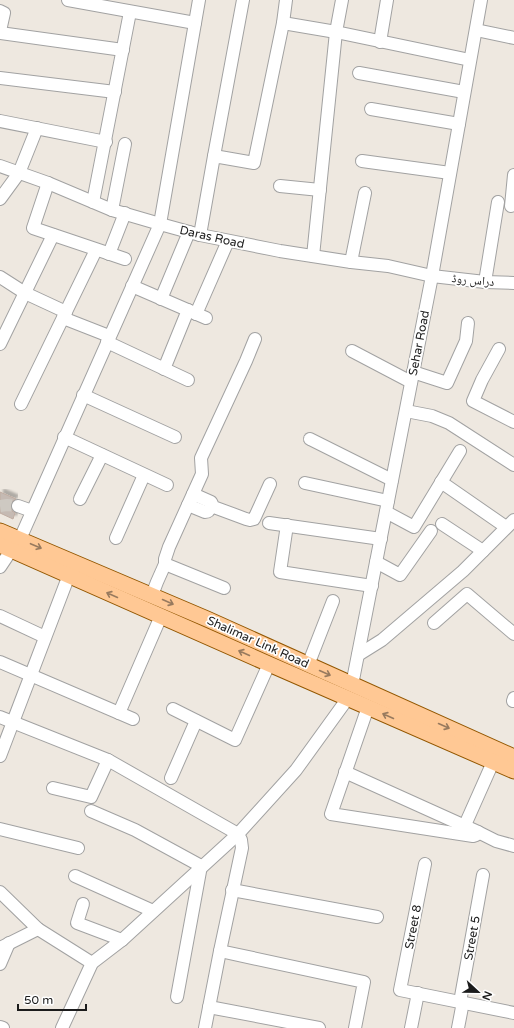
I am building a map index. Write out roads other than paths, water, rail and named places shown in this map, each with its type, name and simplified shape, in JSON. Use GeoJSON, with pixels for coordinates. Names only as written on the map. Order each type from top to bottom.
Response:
{"type":"FeatureCollection","features":[{"type":"Feature","properties":{"kind":"main road","name":"Shalimar Link Road"},"geometry":{"type":"LineString","coordinates":[[0,530],[10,544],[69,575],[201,634],[269,664],[350,691],[514,757]]}},
{"type":"Feature","properties":{"kind":"main road","name":"Shalimar Link Road"},"geometry":{"type":"LineString","coordinates":[[10,544],[152,595],[207,619],[308,665],[350,691],[368,707],[514,771]]}},
{"type":"Feature","properties":{"kind":"main road"},"geometry":{"type":"LineString","coordinates":[[201,634],[207,619]]}},
{"type":"Feature","properties":{"kind":"street"},"geometry":{"type":"LineString","coordinates":[[68,0],[195,23]]}},
{"type":"Feature","properties":{"kind":"street"},"geometry":{"type":"LineString","coordinates":[[0,567],[10,544],[32,511],[160,224],[199,0]]}},
{"type":"Feature","properties":{"kind":"street"},"geometry":{"type":"LineString","coordinates":[[161,298],[195,233],[214,156],[242,0]]}},
{"type":"Feature","properties":{"kind":"street"},"geometry":{"type":"LineString","coordinates":[[214,156],[254,163],[283,23],[286,0]]}},
{"type":"Feature","properties":{"kind":"street"},"geometry":{"type":"LineString","coordinates":[[312,256],[336,32],[342,0]]}},
{"type":"Feature","properties":{"kind":"street"},"geometry":{"type":"LineString","coordinates":[[380,42],[387,0]]}},
{"type":"Feature","properties":{"kind":"street","name":"Sehar Road"},"geometry":{"type":"LineString","coordinates":[[350,691],[372,586],[432,276],[481,0]]}},
{"type":"Feature","properties":{"kind":"street"},"geometry":{"type":"LineString","coordinates":[[0,11],[4,13],[0,32],[123,50]]}},
{"type":"Feature","properties":{"kind":"street"},"geometry":{"type":"LineString","coordinates":[[93,202],[106,142],[130,12]]}},
{"type":"Feature","properties":{"kind":"street"},"geometry":{"type":"LineString","coordinates":[[283,23],[336,32],[470,60]]}},
{"type":"Feature","properties":{"kind":"street"},"geometry":{"type":"LineString","coordinates":[[476,30],[514,38]]}},
{"type":"Feature","properties":{"kind":"street"},"geometry":{"type":"LineString","coordinates":[[359,73],[464,92]]}},
{"type":"Feature","properties":{"kind":"street"},"geometry":{"type":"LineString","coordinates":[[0,78],[115,92]]}},
{"type":"Feature","properties":{"kind":"street"},"geometry":{"type":"LineString","coordinates":[[371,109],[459,124]]}},
{"type":"Feature","properties":{"kind":"street"},"geometry":{"type":"LineString","coordinates":[[0,121],[106,142]]}},
{"type":"Feature","properties":{"kind":"street"},"geometry":{"type":"LineString","coordinates":[[0,200],[20,173],[37,128]]}},
{"type":"Feature","properties":{"kind":"street"},"geometry":{"type":"LineString","coordinates":[[112,210],[125,144]]}},
{"type":"Feature","properties":{"kind":"street"},"geometry":{"type":"LineString","coordinates":[[362,161],[450,173]]}},
{"type":"Feature","properties":{"kind":"street","name":"Daras Road"},"geometry":{"type":"LineString","coordinates":[[0,166],[48,183],[112,210],[195,233],[280,251],[388,266],[432,276]]}},
{"type":"Feature","properties":{"kind":"street"},"geometry":{"type":"LineString","coordinates":[[511,206],[514,175]]}},
{"type":"Feature","properties":{"kind":"street"},"geometry":{"type":"LineString","coordinates":[[48,183],[33,228],[125,259]]}},
{"type":"Feature","properties":{"kind":"street"},"geometry":{"type":"LineString","coordinates":[[280,186],[320,190]]}},
{"type":"Feature","properties":{"kind":"street"},"geometry":{"type":"LineString","coordinates":[[351,262],[365,193]]}},
{"type":"Feature","properties":{"kind":"street"},"geometry":{"type":"LineString","coordinates":[[485,282],[498,202]]}},
{"type":"Feature","properties":{"kind":"street"},"geometry":{"type":"LineString","coordinates":[[109,254],[126,214]]}},
{"type":"Feature","properties":{"kind":"street"},"geometry":{"type":"LineString","coordinates":[[0,344],[53,235]]}},
{"type":"Feature","properties":{"kind":"street"},"geometry":{"type":"LineString","coordinates":[[164,369],[197,314],[228,241]]}},
{"type":"Feature","properties":{"kind":"street"},"geometry":{"type":"LineString","coordinates":[[21,404],[96,250]]}},
{"type":"Feature","properties":{"kind":"street","name":"دراس روڈ"},"geometry":{"type":"LineString","coordinates":[[432,276],[485,282],[514,283]]}},
{"type":"Feature","properties":{"kind":"street"},"geometry":{"type":"LineString","coordinates":[[0,277],[64,315],[164,369],[188,380]]}},
{"type":"Feature","properties":{"kind":"street"},"geometry":{"type":"LineString","coordinates":[[132,286],[197,314]]}},
{"type":"Feature","properties":{"kind":"street"},"geometry":{"type":"LineString","coordinates":[[352,351],[412,377],[447,383],[466,341],[468,323]]}},
{"type":"Feature","properties":{"kind":"street"},"geometry":{"type":"LineString","coordinates":[[152,595],[166,564],[165,559],[168,548],[202,474],[201,458],[255,339]]}},
{"type":"Feature","properties":{"kind":"street"},"geometry":{"type":"LineString","coordinates":[[499,349],[482,380],[473,401],[513,419]]}},
{"type":"Feature","properties":{"kind":"street"},"geometry":{"type":"LineString","coordinates":[[83,395],[175,437]]}},
{"type":"Feature","properties":{"kind":"street"},"geometry":{"type":"LineString","coordinates":[[406,411],[432,416],[449,423],[514,465]]}},
{"type":"Feature","properties":{"kind":"street"},"geometry":{"type":"LineString","coordinates":[[64,437],[166,485]]}},
{"type":"Feature","properties":{"kind":"street"},"geometry":{"type":"LineString","coordinates":[[310,439],[392,480]]}},
{"type":"Feature","properties":{"kind":"street"},"geometry":{"type":"LineString","coordinates":[[305,483],[387,507],[414,527],[460,451]]}},
{"type":"Feature","properties":{"kind":"street"},"geometry":{"type":"LineString","coordinates":[[80,499],[102,455]]}},
{"type":"Feature","properties":{"kind":"street"},"geometry":{"type":"LineString","coordinates":[[116,538],[144,475]]}},
{"type":"Feature","properties":{"kind":"street"},"geometry":{"type":"LineString","coordinates":[[358,655],[387,636],[463,571],[510,523],[441,482]]}},
{"type":"Feature","properties":{"kind":"street"},"geometry":{"type":"LineString","coordinates":[[191,499],[205,512],[210,510],[211,506],[250,520],[254,519],[270,484]]}},
{"type":"Feature","properties":{"kind":"street"},"geometry":{"type":"LineString","coordinates":[[18,506],[32,511]]}},
{"type":"Feature","properties":{"kind":"street"},"geometry":{"type":"LineString","coordinates":[[270,523],[381,539]]}},
{"type":"Feature","properties":{"kind":"street"},"geometry":{"type":"LineString","coordinates":[[442,524],[483,551]]}},
{"type":"Feature","properties":{"kind":"street"},"geometry":{"type":"LineString","coordinates":[[287,525],[280,572],[372,586]]}},
{"type":"Feature","properties":{"kind":"street"},"geometry":{"type":"LineString","coordinates":[[376,562],[400,575],[431,531]]}},
{"type":"Feature","properties":{"kind":"street"},"geometry":{"type":"LineString","coordinates":[[166,564],[224,588]]}},
{"type":"Feature","properties":{"kind":"street"},"geometry":{"type":"LineString","coordinates":[[0,756],[3,742],[13,723],[69,575]]}},
{"type":"Feature","properties":{"kind":"street"},"geometry":{"type":"LineString","coordinates":[[434,623],[467,594],[514,634]]}},
{"type":"Feature","properties":{"kind":"street"},"geometry":{"type":"LineString","coordinates":[[308,665],[333,601]]}},
{"type":"Feature","properties":{"kind":"street"},"geometry":{"type":"LineString","coordinates":[[0,616],[45,637]]}},
{"type":"Feature","properties":{"kind":"street"},"geometry":{"type":"LineString","coordinates":[[119,713],[161,616]]}},
{"type":"Feature","properties":{"kind":"street"},"geometry":{"type":"LineString","coordinates":[[0,662],[133,719]]}},
{"type":"Feature","properties":{"kind":"street"},"geometry":{"type":"LineString","coordinates":[[173,709],[235,740],[269,664]]}},
{"type":"Feature","properties":{"kind":"street"},"geometry":{"type":"LineString","coordinates":[[62,1028],[92,963],[122,940],[201,866],[238,834],[296,770],[350,691]]}},
{"type":"Feature","properties":{"kind":"street"},"geometry":{"type":"LineString","coordinates":[[368,707],[331,814],[473,836],[478,832]]}},
{"type":"Feature","properties":{"kind":"street"},"geometry":{"type":"LineString","coordinates":[[0,718],[108,760],[238,834],[241,840],[242,848],[232,890],[205,1028]]}},
{"type":"Feature","properties":{"kind":"street"},"geometry":{"type":"LineString","coordinates":[[171,778],[196,720]]}},
{"type":"Feature","properties":{"kind":"street"},"geometry":{"type":"LineString","coordinates":[[53,788],[91,797],[108,760]]}},
{"type":"Feature","properties":{"kind":"street"},"geometry":{"type":"LineString","coordinates":[[465,825],[493,762]]}},
{"type":"Feature","properties":{"kind":"street"},"geometry":{"type":"LineString","coordinates":[[345,772],[465,825],[496,841],[514,846]]}},
{"type":"Feature","properties":{"kind":"street"},"geometry":{"type":"LineString","coordinates":[[91,811],[135,830],[201,866]]}},
{"type":"Feature","properties":{"kind":"street"},"geometry":{"type":"LineString","coordinates":[[0,829],[78,848]]}},
{"type":"Feature","properties":{"kind":"street","name":"Street 8"},"geometry":{"type":"LineString","coordinates":[[418,993],[400,990],[425,864]]}},
{"type":"Feature","properties":{"kind":"street"},"geometry":{"type":"LineString","coordinates":[[177,997],[201,866]]}},
{"type":"Feature","properties":{"kind":"street","name":"Street 5"},"geometry":{"type":"LineString","coordinates":[[458,1028],[484,875]]}},
{"type":"Feature","properties":{"kind":"street"},"geometry":{"type":"LineString","coordinates":[[75,876],[153,910]]}},
{"type":"Feature","properties":{"kind":"street"},"geometry":{"type":"LineString","coordinates":[[232,890],[377,917]]}},
{"type":"Feature","properties":{"kind":"street"},"geometry":{"type":"LineString","coordinates":[[0,892],[38,929],[92,963]]}},
{"type":"Feature","properties":{"kind":"street"},"geometry":{"type":"LineString","coordinates":[[83,904],[77,923],[122,940]]}},
{"type":"Feature","properties":{"kind":"street"},"geometry":{"type":"LineString","coordinates":[[0,964],[5,946],[38,929]]}},
{"type":"Feature","properties":{"kind":"street"},"geometry":{"type":"LineString","coordinates":[[220,951],[364,982],[355,1028]]}},
{"type":"Feature","properties":{"kind":"street"},"geometry":{"type":"LineString","coordinates":[[410,1028],[418,993],[514,1013]]}},
{"type":"Feature","properties":{"kind":"street"},"geometry":{"type":"LineString","coordinates":[[209,1007],[319,1028]]}},
{"type":"Feature","properties":{"kind":"tunnel"},"geometry":{"type":"LineString","coordinates":[[0,506],[18,506]]}}]}
